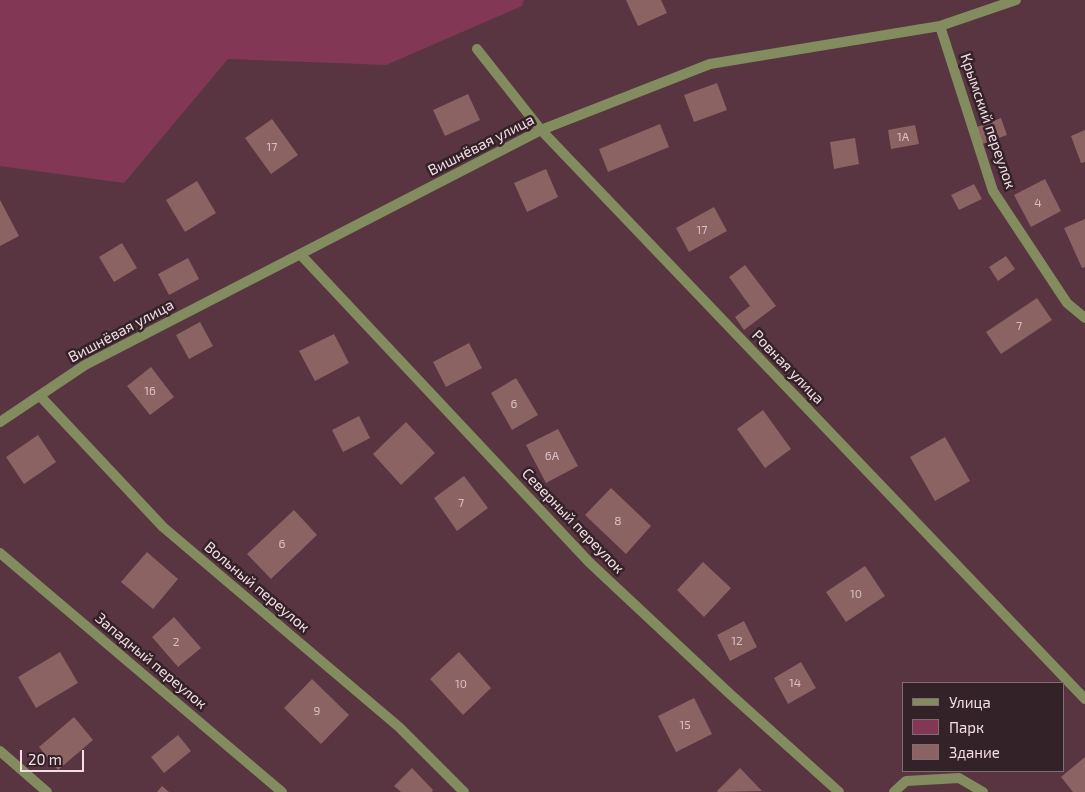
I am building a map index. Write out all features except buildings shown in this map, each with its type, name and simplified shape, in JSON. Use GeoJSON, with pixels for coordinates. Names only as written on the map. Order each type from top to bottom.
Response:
{"type":"FeatureCollection","features":[{"type":"Feature","properties":{"kind":"street","name":"Вишнёвая улица"},"geometry":{"type":"LineString","coordinates":[[0,422],[85,365],[542,130],[710,64],[940,26],[1016,0]]}},
{"type":"Feature","properties":{"kind":"street","name":"Крымский переулок"},"geometry":{"type":"LineString","coordinates":[[940,26],[993,191],[1067,303],[1085,318]]}},
{"type":"Feature","properties":{"kind":"street","name":"Ровная улица"},"geometry":{"type":"LineString","coordinates":[[477,49],[542,130],[1085,700]]}},
{"type":"Feature","properties":{"kind":"street","name":"Северный переулок"},"geometry":{"type":"LineString","coordinates":[[300,254],[589,562],[730,694],[839,792]]}},
{"type":"Feature","properties":{"kind":"street","name":"Вольный переулок"},"geometry":{"type":"LineString","coordinates":[[40,396],[163,527],[399,727],[464,792]]}},
{"type":"Feature","properties":{"kind":"street","name":"Западный переулок"},"geometry":{"type":"LineString","coordinates":[[0,553],[282,792]]}},
{"type":"Feature","properties":{"kind":"street"},"geometry":{"type":"LineString","coordinates":[[0,752],[47,792]]}},
{"type":"Feature","properties":{"kind":"street"},"geometry":{"type":"LineString","coordinates":[[894,792],[906,781],[959,778],[983,792]]}},
{"type":"Feature","properties":{"kind":"green space"},"geometry":{"type":"Polygon","coordinates":[[[0,0],[524,0],[522,6],[386,65],[228,59],[124,183],[0,166],[0,0]]]}}]}
